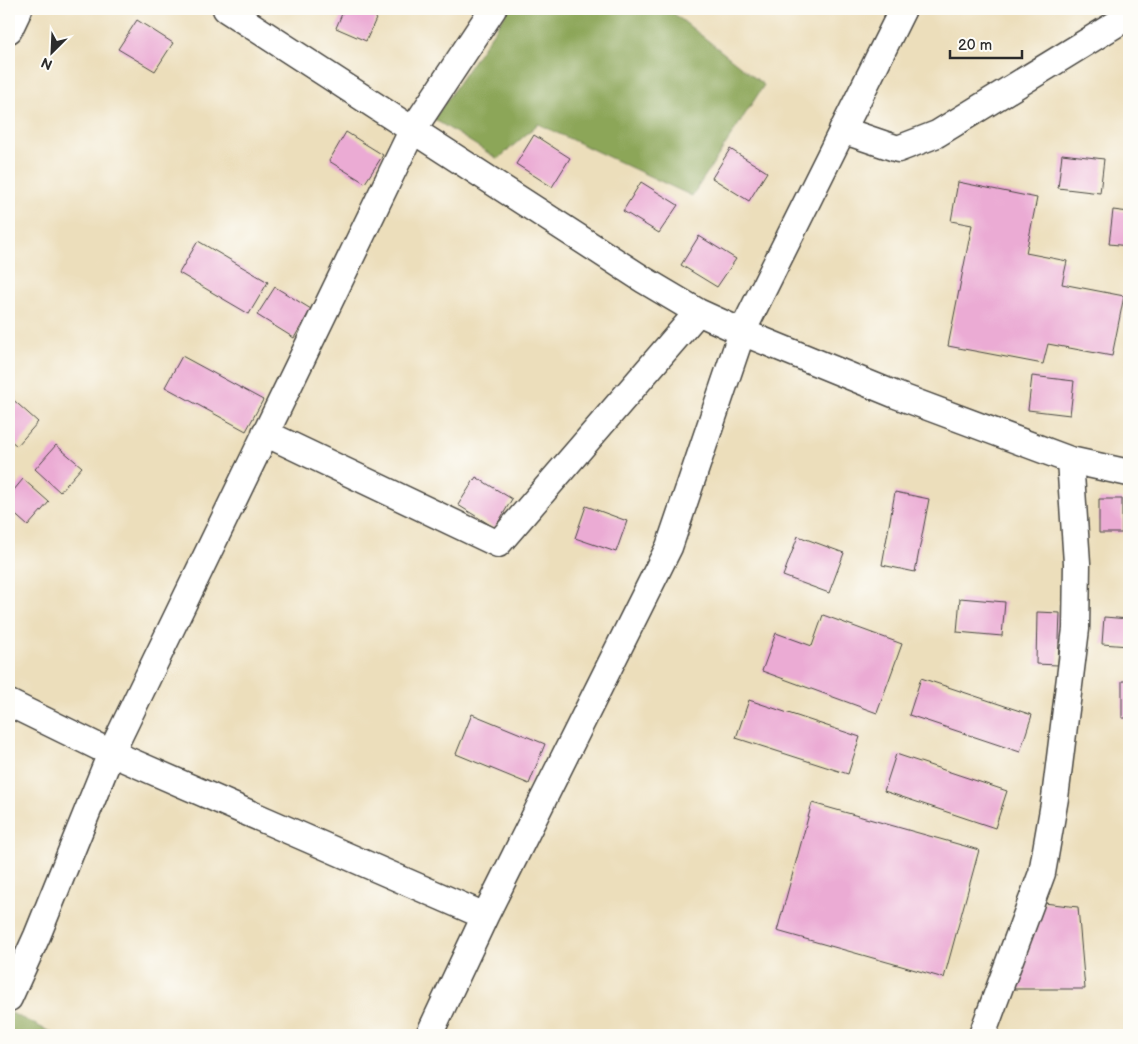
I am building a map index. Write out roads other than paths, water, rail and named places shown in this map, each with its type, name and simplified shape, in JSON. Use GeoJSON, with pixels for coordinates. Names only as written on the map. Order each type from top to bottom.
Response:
{"type":"FeatureCollection","features":[{"type":"Feature","properties":{"kind":"street"},"geometry":{"type":"LineString","coordinates":[[9,30],[19,9]]}},
{"type":"Feature","properties":{"kind":"street"},"geometry":{"type":"LineString","coordinates":[[226,9],[644,280],[698,312],[896,395],[1070,460],[1129,473]]}},
{"type":"Feature","properties":{"kind":"street"},"geometry":{"type":"LineString","coordinates":[[9,998],[37,936],[111,753],[412,131],[493,9]]}},
{"type":"Feature","properties":{"kind":"street"},"geometry":{"type":"LineString","coordinates":[[429,1035],[485,916],[669,548],[742,332],[903,9]]}},
{"type":"Feature","properties":{"kind":"street"},"geometry":{"type":"LineString","coordinates":[[842,130],[898,149],[937,134],[1129,16]]}},
{"type":"Feature","properties":{"kind":"street"},"geometry":{"type":"LineString","coordinates":[[265,433],[498,544],[698,312]]}},
{"type":"Feature","properties":{"kind":"street"},"geometry":{"type":"LineString","coordinates":[[982,1035],[1042,873],[1055,798],[1076,629],[1077,562],[1070,460]]}},
{"type":"Feature","properties":{"kind":"street"},"geometry":{"type":"LineString","coordinates":[[9,703],[111,753],[485,916]]}}]}
